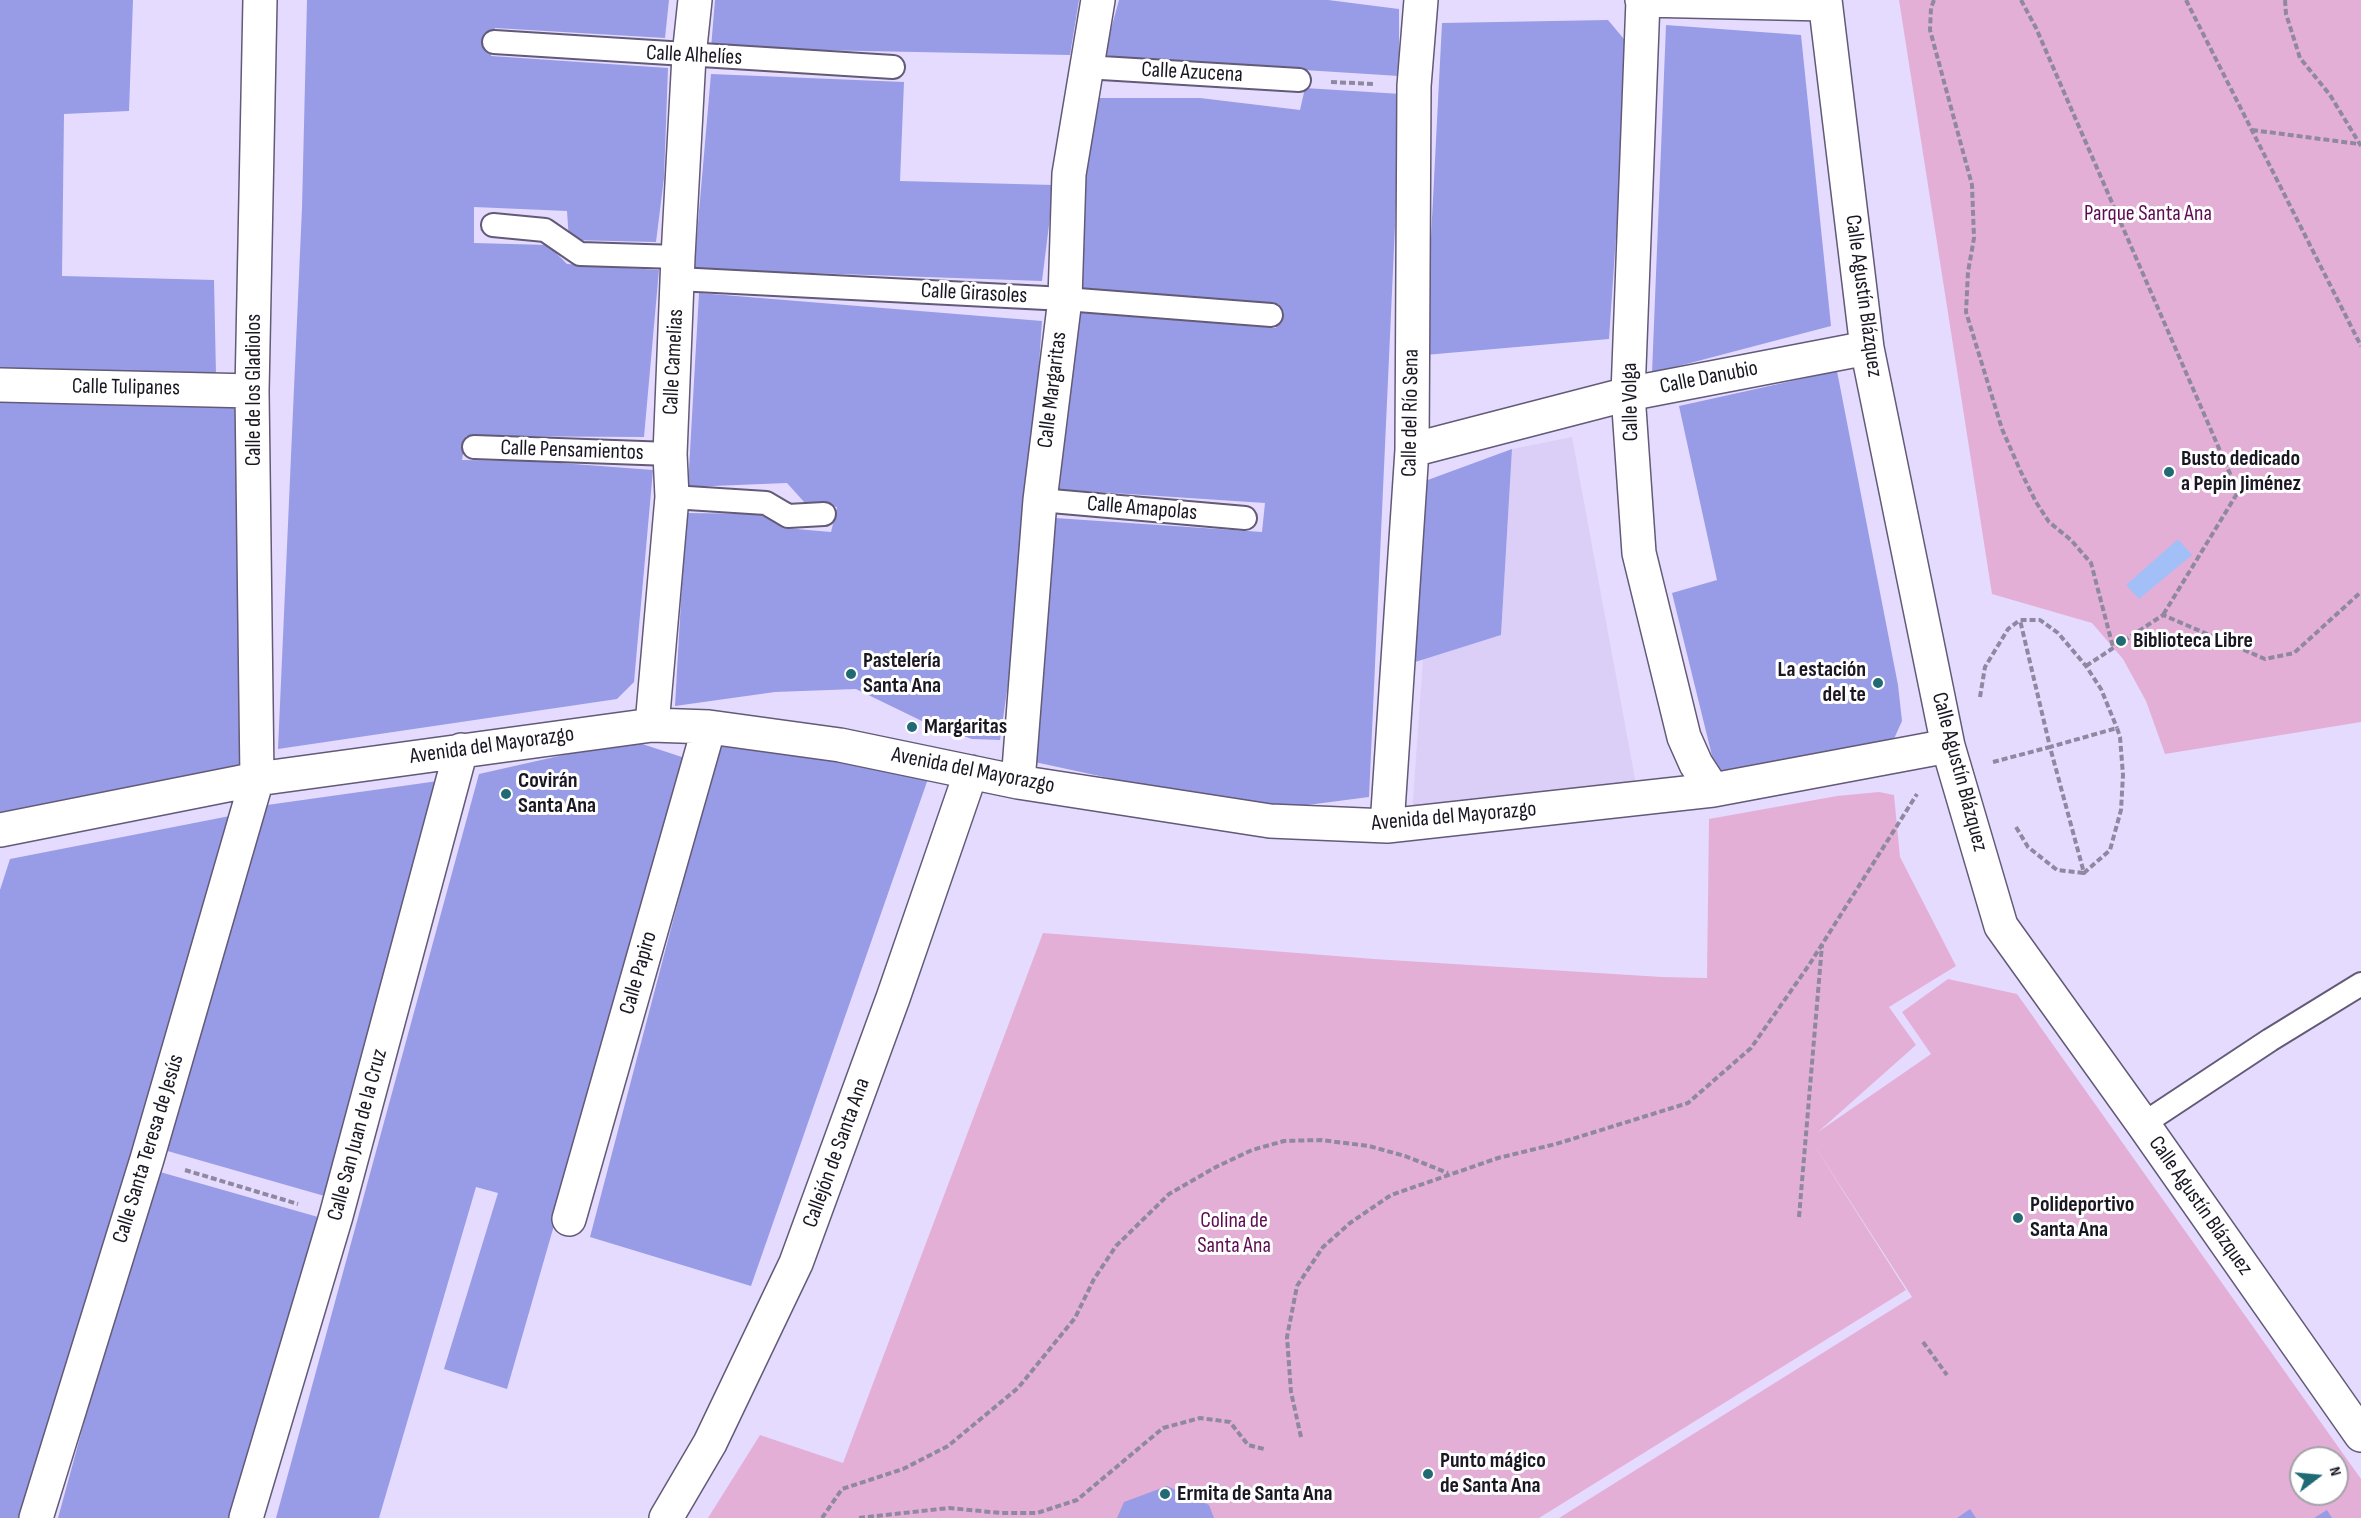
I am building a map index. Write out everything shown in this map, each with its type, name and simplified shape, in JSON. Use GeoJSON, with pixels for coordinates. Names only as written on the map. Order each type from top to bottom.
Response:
{"type":"FeatureCollection","features":[{"type":"Feature","properties":{"kind":"street","name":"Calle de los Gladiolos"},"geometry":{"type":"LineString","coordinates":[[257,779],[252,392],[260,0]]}},
{"type":"Feature","properties":{"kind":"street","name":"Calle Camelias"},"geometry":{"type":"LineString","coordinates":[[652,724],[672,497],[669,454],[689,56],[695,0]]}},
{"type":"Feature","properties":{"kind":"street","name":"Calle Margaritas"},"geometry":{"type":"LineString","coordinates":[[1018,782],[1040,500],[1065,299],[1069,174],[1085,67],[1098,0]]}},
{"type":"Feature","properties":{"kind":"street","name":"Calle del Río Sena"},"geometry":{"type":"LineString","coordinates":[[1387,826],[1412,450],[1414,86],[1421,0]]}},
{"type":"Feature","properties":{"kind":"street"},"geometry":{"type":"LineString","coordinates":[[1643,0],[1825,2]]}},
{"type":"Feature","properties":{"kind":"street","name":"Calle Volga"},"geometry":{"type":"LineString","coordinates":[[1643,0],[1628,394],[1639,553],[1684,737],[1696,764],[1713,790]]}},
{"type":"Feature","properties":{"kind":"street","name":"Calle Agustín Blázquez"},"geometry":{"type":"LineString","coordinates":[[1825,2],[1868,348],[1952,759],[2001,926],[2361,1435]]}},
{"type":"Feature","properties":{"kind":"street","name":"Calle Danubio"},"geometry":{"type":"LineString","coordinates":[[1412,450],[1628,394],[1868,348]]}},
{"type":"Feature","properties":{"kind":"street","name":"Calle Tulipanes"},"geometry":{"type":"LineString","coordinates":[[0,385],[252,392]]}},
{"type":"Feature","properties":{"kind":"street","name":"Avenida del Mayorazgo"},"geometry":{"type":"LineString","coordinates":[[0,830],[257,779],[652,724],[709,728],[840,746],[1018,782],[1270,821],[1387,826],[1713,790],[1952,759]]}},
{"type":"Feature","properties":{"kind":"street","name":"Calle Papiro"},"geometry":{"type":"LineString","coordinates":[[569,1219],[709,728]]}},
{"type":"Feature","properties":{"kind":"street","name":"Calle San Juan de la Cruz"},"geometry":{"type":"LineString","coordinates":[[246,1518],[336,1216],[461,750]]}},
{"type":"Feature","properties":{"kind":"street","name":"Callejón de Santa Ana"},"geometry":{"type":"LineString","coordinates":[[666,1518],[710,1443],[796,1263],[894,998],[971,772]]}},
{"type":"Feature","properties":{"kind":"street","name":"Calle Santa Teresa de Jesús"},"geometry":{"type":"LineString","coordinates":[[36,1518],[147,1158],[257,779]]}},
{"type":"Feature","properties":{"kind":"lane","name":"Calle Alhelíes"},"geometry":{"type":"LineString","coordinates":[[494,42],[893,67]]}},
{"type":"Feature","properties":{"kind":"lane","name":"Calle Azucena"},"geometry":{"type":"LineString","coordinates":[[1085,67],[1299,80]]}},
{"type":"Feature","properties":{"kind":"lane","name":"Calle Girasoles"},"geometry":{"type":"LineString","coordinates":[[493,225],[545,230],[580,254],[678,268],[1271,315]]}},
{"type":"Feature","properties":{"kind":"lane","name":"Calle Pensamientos"},"geometry":{"type":"LineString","coordinates":[[474,447],[669,454]]}},
{"type":"Feature","properties":{"kind":"lane"},"geometry":{"type":"LineString","coordinates":[[672,497],[766,503],[788,516],[824,514]]}},
{"type":"Feature","properties":{"kind":"lane","name":"Calle Amapolas"},"geometry":{"type":"LineString","coordinates":[[1040,500],[1245,518]]}},
{"type":"Feature","properties":{"kind":"lane"},"geometry":{"type":"LineString","coordinates":[[2143,1124],[2270,1040],[2361,984]]}},
{"type":"Feature","properties":{"kind":"path"},"geometry":{"type":"LineString","coordinates":[[1934,0],[1931,8],[1930,30],[1972,185],[1974,238],[1968,272],[1966,312],[2002,429],[2036,502],[2049,522],[2071,540],[2091,563],[2113,647]]}},
{"type":"Feature","properties":{"kind":"path"},"geometry":{"type":"LineString","coordinates":[[2021,0],[2036,28],[2238,492],[2163,615],[2086,666]]}},
{"type":"Feature","properties":{"kind":"path"},"geometry":{"type":"LineString","coordinates":[[2186,0],[2361,346]]}},
{"type":"Feature","properties":{"kind":"path"},"geometry":{"type":"LineString","coordinates":[[2285,0],[2286,14],[2301,58],[2330,95],[2360,145]]}},
{"type":"Feature","properties":{"kind":"path"},"geometry":{"type":"LineString","coordinates":[[1299,80],[1414,86]]}},
{"type":"Feature","properties":{"kind":"path"},"geometry":{"type":"LineString","coordinates":[[2252,130],[2360,145]]}},
{"type":"Feature","properties":{"kind":"path"},"geometry":{"type":"LineString","coordinates":[[2163,615],[2265,659],[2294,653],[2361,592]]}},
{"type":"Feature","properties":{"kind":"path"},"geometry":{"type":"LineString","coordinates":[[2020,620],[2050,747],[2084,873]]}},
{"type":"Feature","properties":{"kind":"path"},"geometry":{"type":"LineString","coordinates":[[1980,700],[1984,667],[2008,628],[2020,620],[2040,620],[2058,633],[2086,666],[2101,689],[2117,728],[2124,775],[2121,810],[2110,850],[2084,873],[2057,870],[2028,848],[2011,819]]}},
{"type":"Feature","properties":{"kind":"path"},"geometry":{"type":"LineString","coordinates":[[1301,1437],[1291,1392],[1287,1337],[1297,1286],[1323,1247],[1350,1223],[1391,1195],[1449,1173],[1556,1144],[1688,1103],[1751,1048],[1822,944],[1878,853],[1952,759],[2050,747],[2117,728]]}},
{"type":"Feature","properties":{"kind":"path"},"geometry":{"type":"LineString","coordinates":[[1799,1217],[1822,944]]}},
{"type":"Feature","properties":{"kind":"path"},"geometry":{"type":"LineString","coordinates":[[822,1518],[842,1489],[903,1469],[948,1446],[1018,1388],[1075,1318],[1094,1279],[1116,1246],[1169,1194],[1216,1167],[1252,1150],[1284,1141],[1321,1140],[1369,1146],[1405,1156],[1449,1173]]}},
{"type":"Feature","properties":{"kind":"path"},"geometry":{"type":"LineString","coordinates":[[147,1158],[336,1216]]}},
{"type":"Feature","properties":{"kind":"path"},"geometry":{"type":"LineString","coordinates":[[1923,1342],[1947,1375]]}},
{"type":"Feature","properties":{"kind":"path"},"geometry":{"type":"LineString","coordinates":[[859,1518],[949,1508],[1001,1513],[1037,1513],[1077,1500],[1163,1428],[1200,1418],[1230,1422],[1248,1445],[1264,1449]]}},
{"type":"Feature","properties":{"kind":"shaded area"},"geometry":{"type":"Polygon","coordinates":[[[1572,437],[1636,784],[1412,813],[1423,659],[1501,635],[1512,449],[1572,437]]]}},
{"type":"Feature","properties":{"kind":"green space","name":"Parque Santa Ana"},"geometry":{"type":"Polygon","coordinates":[[[1899,0],[2361,0],[2361,722],[2165,754],[2146,701],[2123,659],[2092,623],[1992,594],[1899,0]]]}},
{"type":"Feature","properties":{"kind":"green space","name":"Colina de Santa Ana"},"geometry":{"type":"Polygon","coordinates":[[[1879,792],[1894,795],[1900,857],[1956,966],[1889,1007],[1916,1045],[1818,1132],[1931,1054],[1902,1012],[1948,979],[2017,994],[2338,1446],[2289,1446],[2289,1506],[2349,1506],[2349,1462],[2361,1479],[2361,1518],[1559,1518],[1912,1297],[1810,1139],[1906,1290],[1539,1518],[708,1518],[760,1435],[843,1463],[1043,933],[1374,959],[1707,978],[1709,819],[1837,796],[1879,792]]]}},
{"type":"Feature","properties":{"kind":"water"},"geometry":{"type":"Polygon","coordinates":[[[2178,539],[2192,555],[2139,599],[2126,585],[2178,539]]]}},
{"type":"Feature","properties":{"kind":"building"},"geometry":{"type":"Polygon","coordinates":[[[0,0],[133,0],[129,111],[64,114],[62,276],[214,280],[216,375],[0,371],[0,0]]]}},
{"type":"Feature","properties":{"kind":"building"},"geometry":{"type":"Polygon","coordinates":[[[307,0],[669,0],[665,38],[495,28],[491,56],[668,68],[664,178],[656,242],[569,240],[567,211],[474,207],[474,243],[548,245],[567,264],[659,270],[644,437],[466,436],[462,460],[534,461],[653,470],[634,682],[617,699],[278,749],[302,208],[307,0]]]}},
{"type":"Feature","properties":{"kind":"building"},"geometry":{"type":"Polygon","coordinates":[[[715,0],[1079,0],[1070,55],[711,48],[715,0]]]}},
{"type":"Feature","properties":{"kind":"building"},"geometry":{"type":"Polygon","coordinates":[[[1119,0],[1328,0],[1399,9],[1399,76],[1146,60],[1104,55],[1119,0]]]}},
{"type":"Feature","properties":{"kind":"building"},"geometry":{"type":"Polygon","coordinates":[[[1608,20],[1629,45],[1609,339],[1425,355],[1442,23],[1608,20]]]}},
{"type":"Feature","properties":{"kind":"building"},"geometry":{"type":"Polygon","coordinates":[[[1666,25],[1801,35],[1831,326],[1652,373],[1666,25]]]}},
{"type":"Feature","properties":{"kind":"building"},"geometry":{"type":"Polygon","coordinates":[[[711,74],[904,82],[900,181],[1054,185],[1042,281],[694,269],[711,74]]]}},
{"type":"Feature","properties":{"kind":"building"},"geometry":{"type":"Polygon","coordinates":[[[1305,88],[1401,94],[1369,797],[1261,811],[1030,761],[1055,518],[1262,532],[1265,503],[1052,489],[1071,312],[1276,328],[1279,304],[1071,287],[1090,98],[1200,98],[1300,110],[1305,88]]]}},
{"type":"Feature","properties":{"kind":"building"},"geometry":{"type":"Polygon","coordinates":[[[699,293],[1042,321],[1026,557],[1000,740],[972,739],[928,724],[856,689],[775,692],[675,706],[686,513],[764,514],[785,528],[831,532],[837,507],[805,503],[787,483],[688,487],[699,293]]]}},
{"type":"Feature","properties":{"kind":"building"},"geometry":{"type":"Polygon","coordinates":[[[1837,371],[1898,685],[1902,721],[1893,741],[1716,772],[1672,593],[1717,580],[1679,406],[1837,371]]]}},
{"type":"Feature","properties":{"kind":"building"},"geometry":{"type":"Polygon","coordinates":[[[0,399],[239,402],[240,767],[0,813],[0,399]]]}},
{"type":"Feature","properties":{"kind":"building"},"geometry":{"type":"Polygon","coordinates":[[[1512,449],[1501,635],[1412,663],[1425,481],[1512,449]]]}},
{"type":"Feature","properties":{"kind":"building"},"geometry":{"type":"Polygon","coordinates":[[[721,738],[929,776],[751,1286],[590,1237],[721,738]]]}},
{"type":"Feature","properties":{"kind":"building"},"geometry":{"type":"Polygon","coordinates":[[[630,740],[688,759],[507,1389],[444,1369],[498,1193],[476,1187],[379,1518],[276,1518],[479,774],[630,740]]]}},
{"type":"Feature","properties":{"kind":"building"},"geometry":{"type":"Polygon","coordinates":[[[445,780],[328,1197],[164,1150],[260,806],[445,780]]]}},
{"type":"Feature","properties":{"kind":"building"},"geometry":{"type":"Polygon","coordinates":[[[235,815],[24,1518],[0,1518],[0,890],[10,859],[235,815]]]}},
{"type":"Feature","properties":{"kind":"building"},"geometry":{"type":"Polygon","coordinates":[[[153,1170],[318,1217],[237,1518],[58,1518],[153,1170]]]}},
{"type":"Feature","properties":{"kind":"building","name":"Ermita de Santa Ana"},"geometry":{"type":"Polygon","coordinates":[[[1167,1486],[1209,1505],[1214,1518],[1117,1518],[1124,1502],[1167,1486]]]}},
{"type":"Feature","properties":{"kind":"building"},"geometry":{"type":"Polygon","coordinates":[[[1970,1509],[1976,1518],[1957,1518],[1970,1509]]]}},
{"type":"Feature","properties":{"kind":"building"},"geometry":{"type":"Polygon","coordinates":[[[2327,1510],[2332,1518],[2314,1518],[2327,1510]]]}},
{"type":"Feature","properties":{"kind":"place","name":"Busto dedicado a Pepin Jiménez"},"geometry":{"type":"Point","coordinates":[2169,472]}},
{"type":"Feature","properties":{"kind":"place","name":"Biblioteca Libre"},"geometry":{"type":"Point","coordinates":[2121,641]}},
{"type":"Feature","properties":{"kind":"place","name":"Pastelería Santa Ana"},"geometry":{"type":"Point","coordinates":[851,674]}},
{"type":"Feature","properties":{"kind":"place","name":"La estación del te"},"geometry":{"type":"Point","coordinates":[1878,683]}},
{"type":"Feature","properties":{"kind":"place","name":"Margaritas"},"geometry":{"type":"Point","coordinates":[912,727]}},
{"type":"Feature","properties":{"kind":"place","name":"Covirán Santa Ana"},"geometry":{"type":"Point","coordinates":[506,794]}},
{"type":"Feature","properties":{"kind":"place","name":"Polideportivo Santa Ana"},"geometry":{"type":"Point","coordinates":[2018,1218]}},
{"type":"Feature","properties":{"kind":"place","name":"Punto mágico de Santa Ana"},"geometry":{"type":"Point","coordinates":[1428,1474]}},
{"type":"Feature","properties":{"kind":"place","name":"Ermita de Santa Ana"},"geometry":{"type":"Point","coordinates":[1165,1494]}}]}
